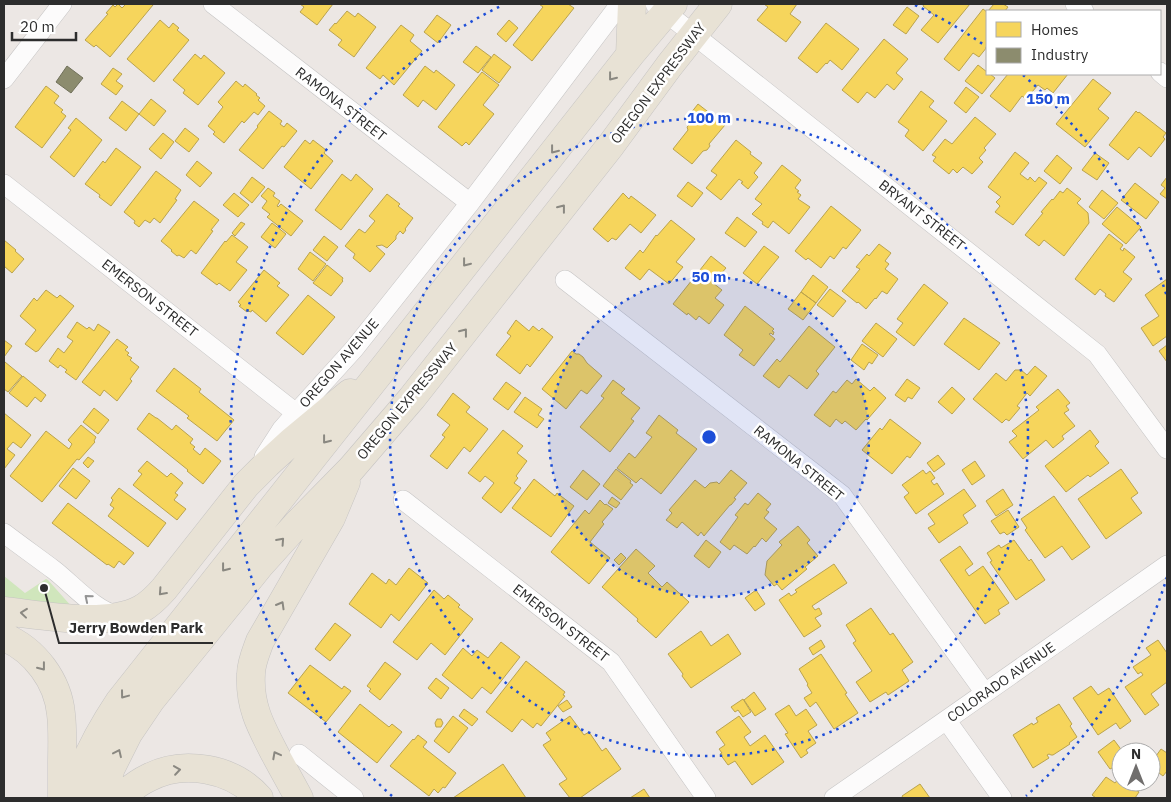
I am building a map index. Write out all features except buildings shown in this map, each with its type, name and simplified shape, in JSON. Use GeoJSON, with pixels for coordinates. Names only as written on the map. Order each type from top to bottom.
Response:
{"type":"FeatureCollection","features":[{"type":"Feature","properties":{"kind":"main road"},"geometry":{"type":"LineString","coordinates":[[630,55],[632,4]]}},
{"type":"Feature","properties":{"kind":"main road","name":"OREGON EXPRESSWAY"},"geometry":{"type":"LineString","coordinates":[[101,798],[112,768],[128,734],[151,700],[261,564],[351,469],[412,398],[611,145],[669,66],[718,4]]}},
{"type":"Feature","properties":{"kind":"main road"},"geometry":{"type":"LineString","coordinates":[[73,798],[90,750],[118,702],[630,55],[664,7]]}},
{"type":"Feature","properties":{"kind":"main road"},"geometry":{"type":"LineString","coordinates":[[246,485],[298,436],[389,361]]}},
{"type":"Feature","properties":{"kind":"main road"},"geometry":{"type":"LineString","coordinates":[[299,798],[260,726],[253,708],[250,672],[260,641],[331,518],[351,469]]}},
{"type":"Feature","properties":{"kind":"main road","name":"OREGON AVENUE"},"geometry":{"type":"LineString","coordinates":[[4,611],[89,619],[125,615],[140,610],[154,601],[246,485]]}},
{"type":"Feature","properties":{"kind":"main road"},"geometry":{"type":"LineString","coordinates":[[4,637],[25,650],[41,664],[58,696],[62,713],[63,732],[62,798]]}},
{"type":"Feature","properties":{"kind":"main road"},"geometry":{"type":"LineString","coordinates":[[119,798],[149,777],[166,771],[184,768],[202,769],[238,780],[259,798]]}},
{"type":"Feature","properties":{"kind":"street"},"geometry":{"type":"LineString","coordinates":[[4,79],[62,4]]}},
{"type":"Feature","properties":{"kind":"street","name":"RAMONA STREET"},"geometry":{"type":"LineString","coordinates":[[213,4],[470,204]]}},
{"type":"Feature","properties":{"kind":"street","name":"OREGON AVENUE"},"geometry":{"type":"LineString","coordinates":[[246,485],[278,435],[354,350],[470,204],[620,4]]}},
{"type":"Feature","properties":{"kind":"street","name":"BRYANT STREET"},"geometry":{"type":"LineString","coordinates":[[664,7],[693,36],[1097,354],[1167,449]]}},
{"type":"Feature","properties":{"kind":"street","name":"EMERSON STREET"},"geometry":{"type":"LineString","coordinates":[[4,184],[296,413]]}},
{"type":"Feature","properties":{"kind":"street","name":"RAMONA STREET"},"geometry":{"type":"LineString","coordinates":[[565,280],[842,495],[985,692]]}},
{"type":"Feature","properties":{"kind":"street","name":"EMERSON STREET"},"geometry":{"type":"LineString","coordinates":[[403,500],[611,662],[706,798]]}},
{"type":"Feature","properties":{"kind":"street"},"geometry":{"type":"LineString","coordinates":[[4,533],[56,571],[104,611],[125,615]]}},
{"type":"Feature","properties":{"kind":"street","name":"COLORADO AVENUE"},"geometry":{"type":"LineString","coordinates":[[834,798],[1167,565]]}},
{"type":"Feature","properties":{"kind":"street"},"geometry":{"type":"LineString","coordinates":[[947,720],[1002,798]]}},
{"type":"Feature","properties":{"kind":"street"},"geometry":{"type":"LineString","coordinates":[[299,754],[354,798]]}},
{"type":"Feature","properties":{"kind":"green space"},"geometry":{"type":"Polygon","coordinates":[[[4,576],[25,593],[46,579],[72,607],[4,603],[4,576]]]}},
{"type":"Feature","properties":{"kind":"place","name":"Jerry Bowden Park"},"geometry":{"type":"Point","coordinates":[44,588]}}]}
